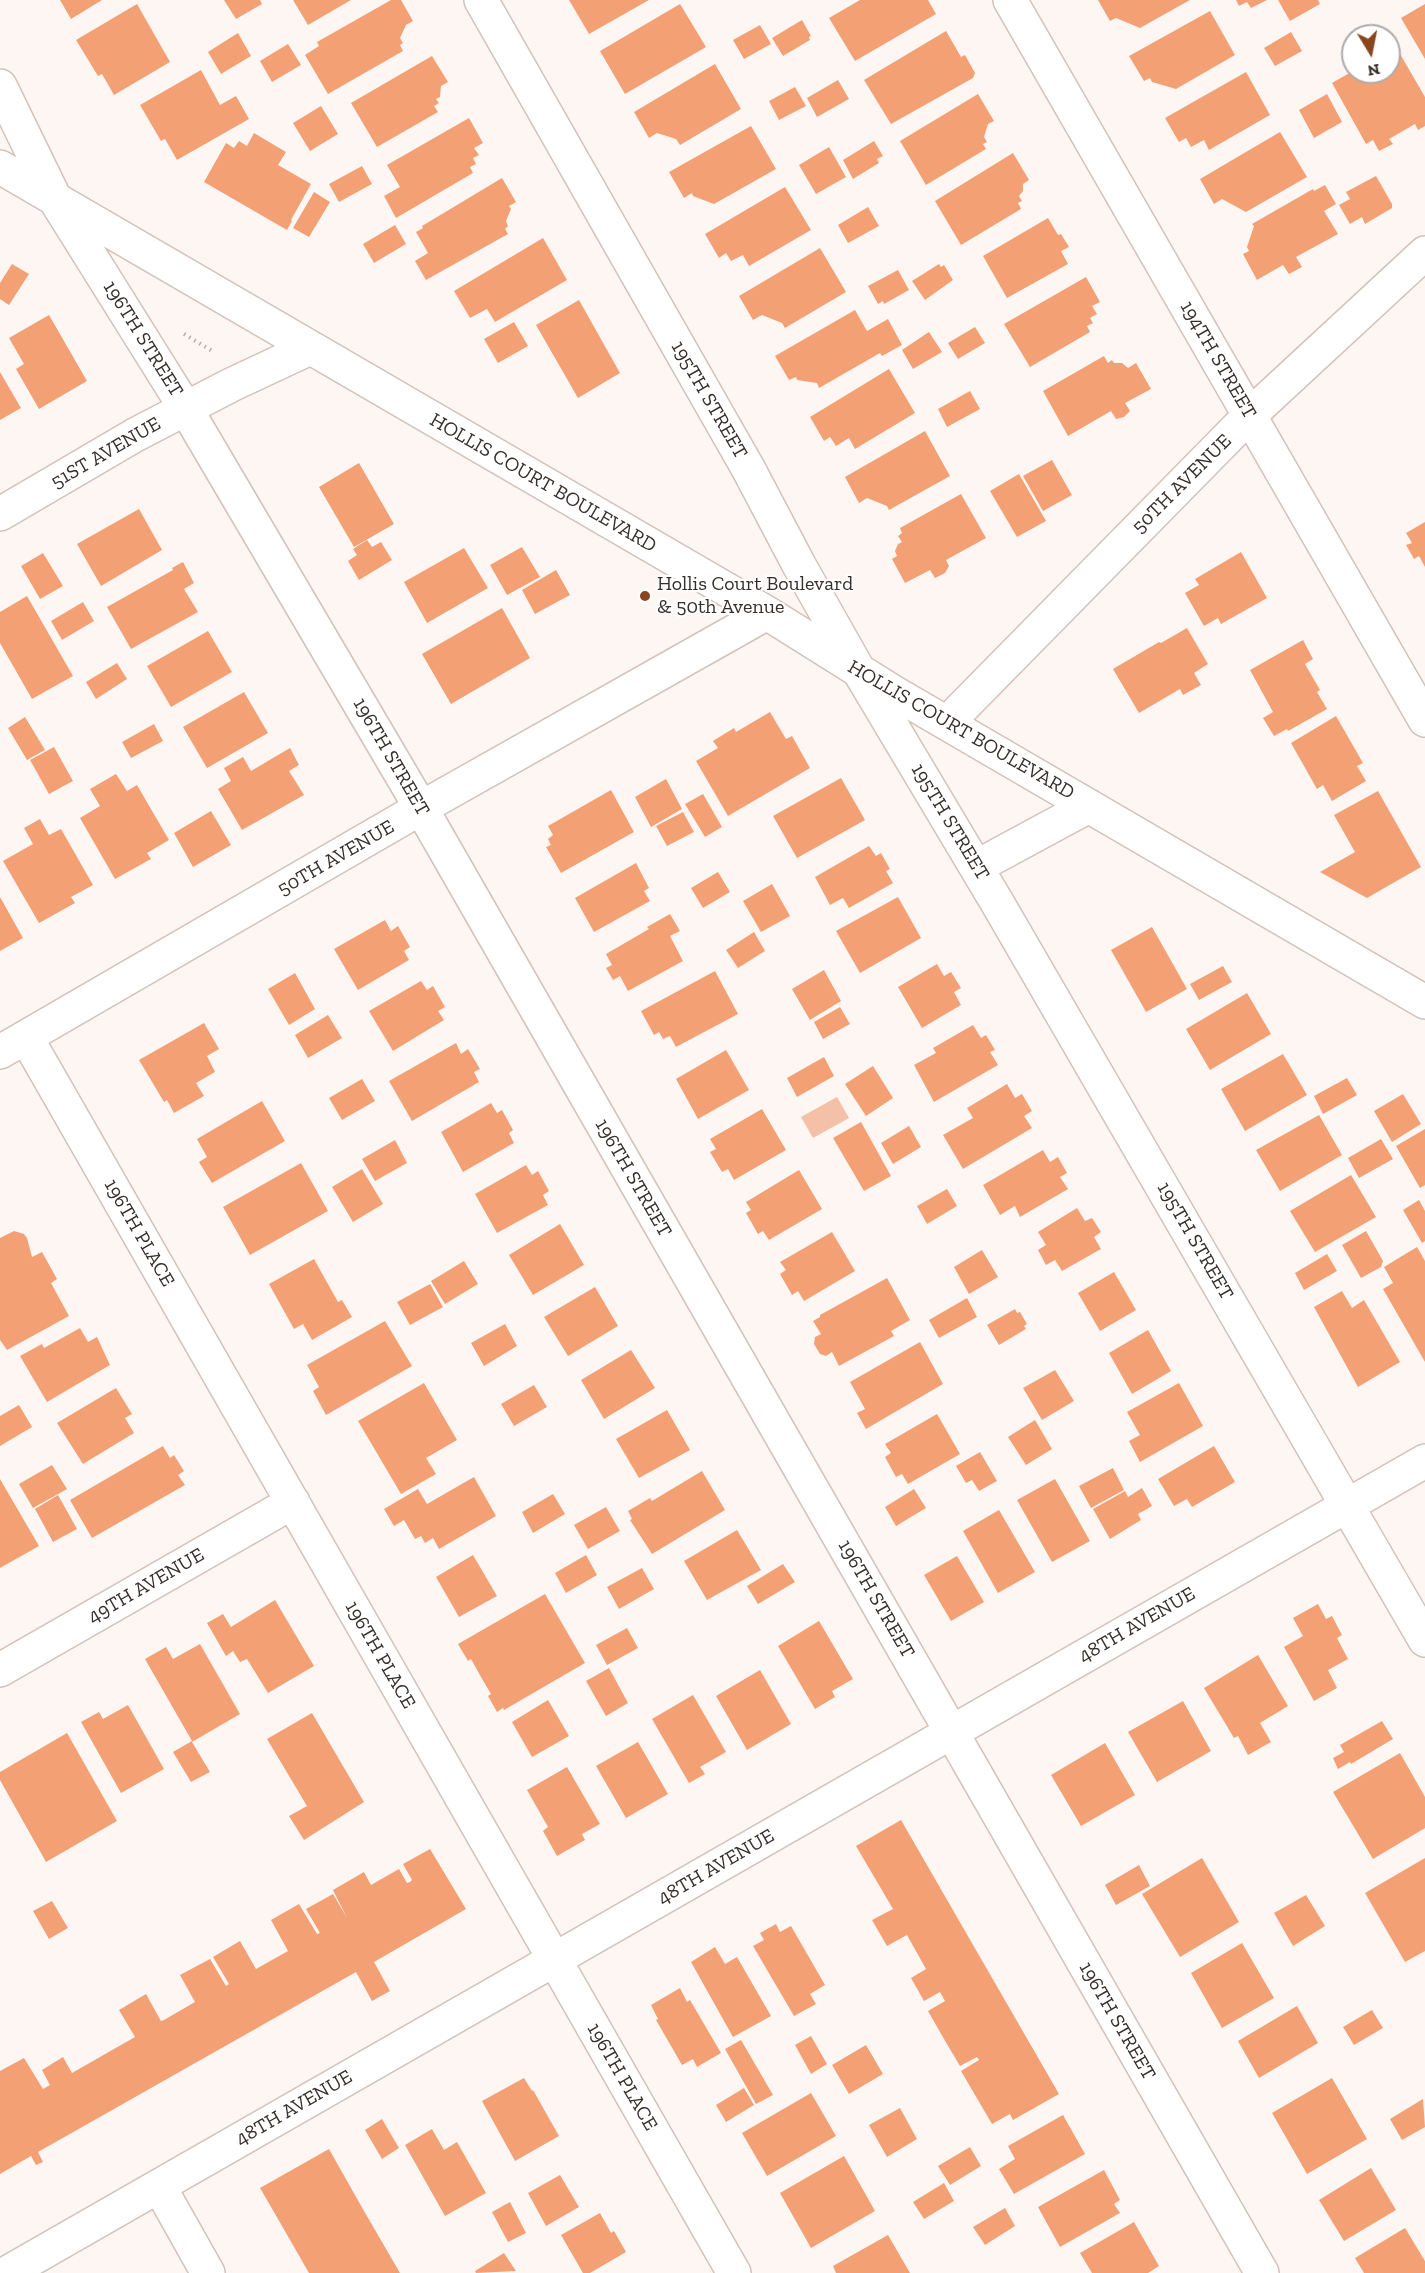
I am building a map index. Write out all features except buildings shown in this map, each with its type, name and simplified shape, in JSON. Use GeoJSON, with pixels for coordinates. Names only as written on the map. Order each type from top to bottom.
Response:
{"type":"FeatureCollection","features":[{"type":"Feature","properties":{"kind":"street","name":"195TH STREET"},"geometry":{"type":"LineString","coordinates":[[481,0],[749,470],[799,566],[859,671],[976,867],[1425,1640]]}},
{"type":"Feature","properties":{"kind":"street","name":"194TH STREET"},"geometry":{"type":"LineString","coordinates":[[1010,0],[1425,720]]}},
{"type":"Feature","properties":{"kind":"street","name":"196TH STREET"},"geometry":{"type":"LineString","coordinates":[[0,86],[56,201],[186,409],[421,808],[1262,2273]]}},
{"type":"Feature","properties":{"kind":"street","name":"HOLLIS COURT BOULEVARD"},"geometry":{"type":"LineString","coordinates":[[0,167],[766,613],[947,723],[1425,1002]]}},
{"type":"Feature","properties":{"kind":"street","name":"50TH AVENUE"},"geometry":{"type":"LineString","coordinates":[[947,723],[1250,415],[1425,253]]}},
{"type":"Feature","properties":{"kind":"street","name":"51ST AVENUE"},"geometry":{"type":"LineString","coordinates":[[0,514],[135,435],[242,379],[310,348]]}},
{"type":"Feature","properties":{"kind":"street","name":"50TH AVENUE"},"geometry":{"type":"LineString","coordinates":[[13,1044],[421,808],[766,613]]}},
{"type":"Feature","properties":{"kind":"street"},"geometry":{"type":"LineString","coordinates":[[976,867],[1089,806]]}},
{"type":"Feature","properties":{"kind":"street","name":"196TH PLACE"},"geometry":{"type":"LineString","coordinates":[[13,1044],[292,1502],[734,2273]]}},
{"type":"Feature","properties":{"kind":"street","name":"48TH AVENUE"},"geometry":{"type":"LineString","coordinates":[[7,2273],[1425,1461]]}},
{"type":"Feature","properties":{"kind":"street","name":"49TH AVENUE"},"geometry":{"type":"LineString","coordinates":[[0,1670],[292,1502]]}},
{"type":"Feature","properties":{"kind":"street"},"geometry":{"type":"LineString","coordinates":[[159,2186],[208,2273]]}},
{"type":"Feature","properties":{"kind":"shaded area"},"geometry":{"type":"Polygon","coordinates":[[[837,1097],[849,1118],[813,1138],[801,1117],[837,1097]]]}},
{"type":"Feature","properties":{"kind":"place","name":"Hollis Court Boulevard & 50th Avenue"},"geometry":{"type":"Point","coordinates":[645,596]}}]}
